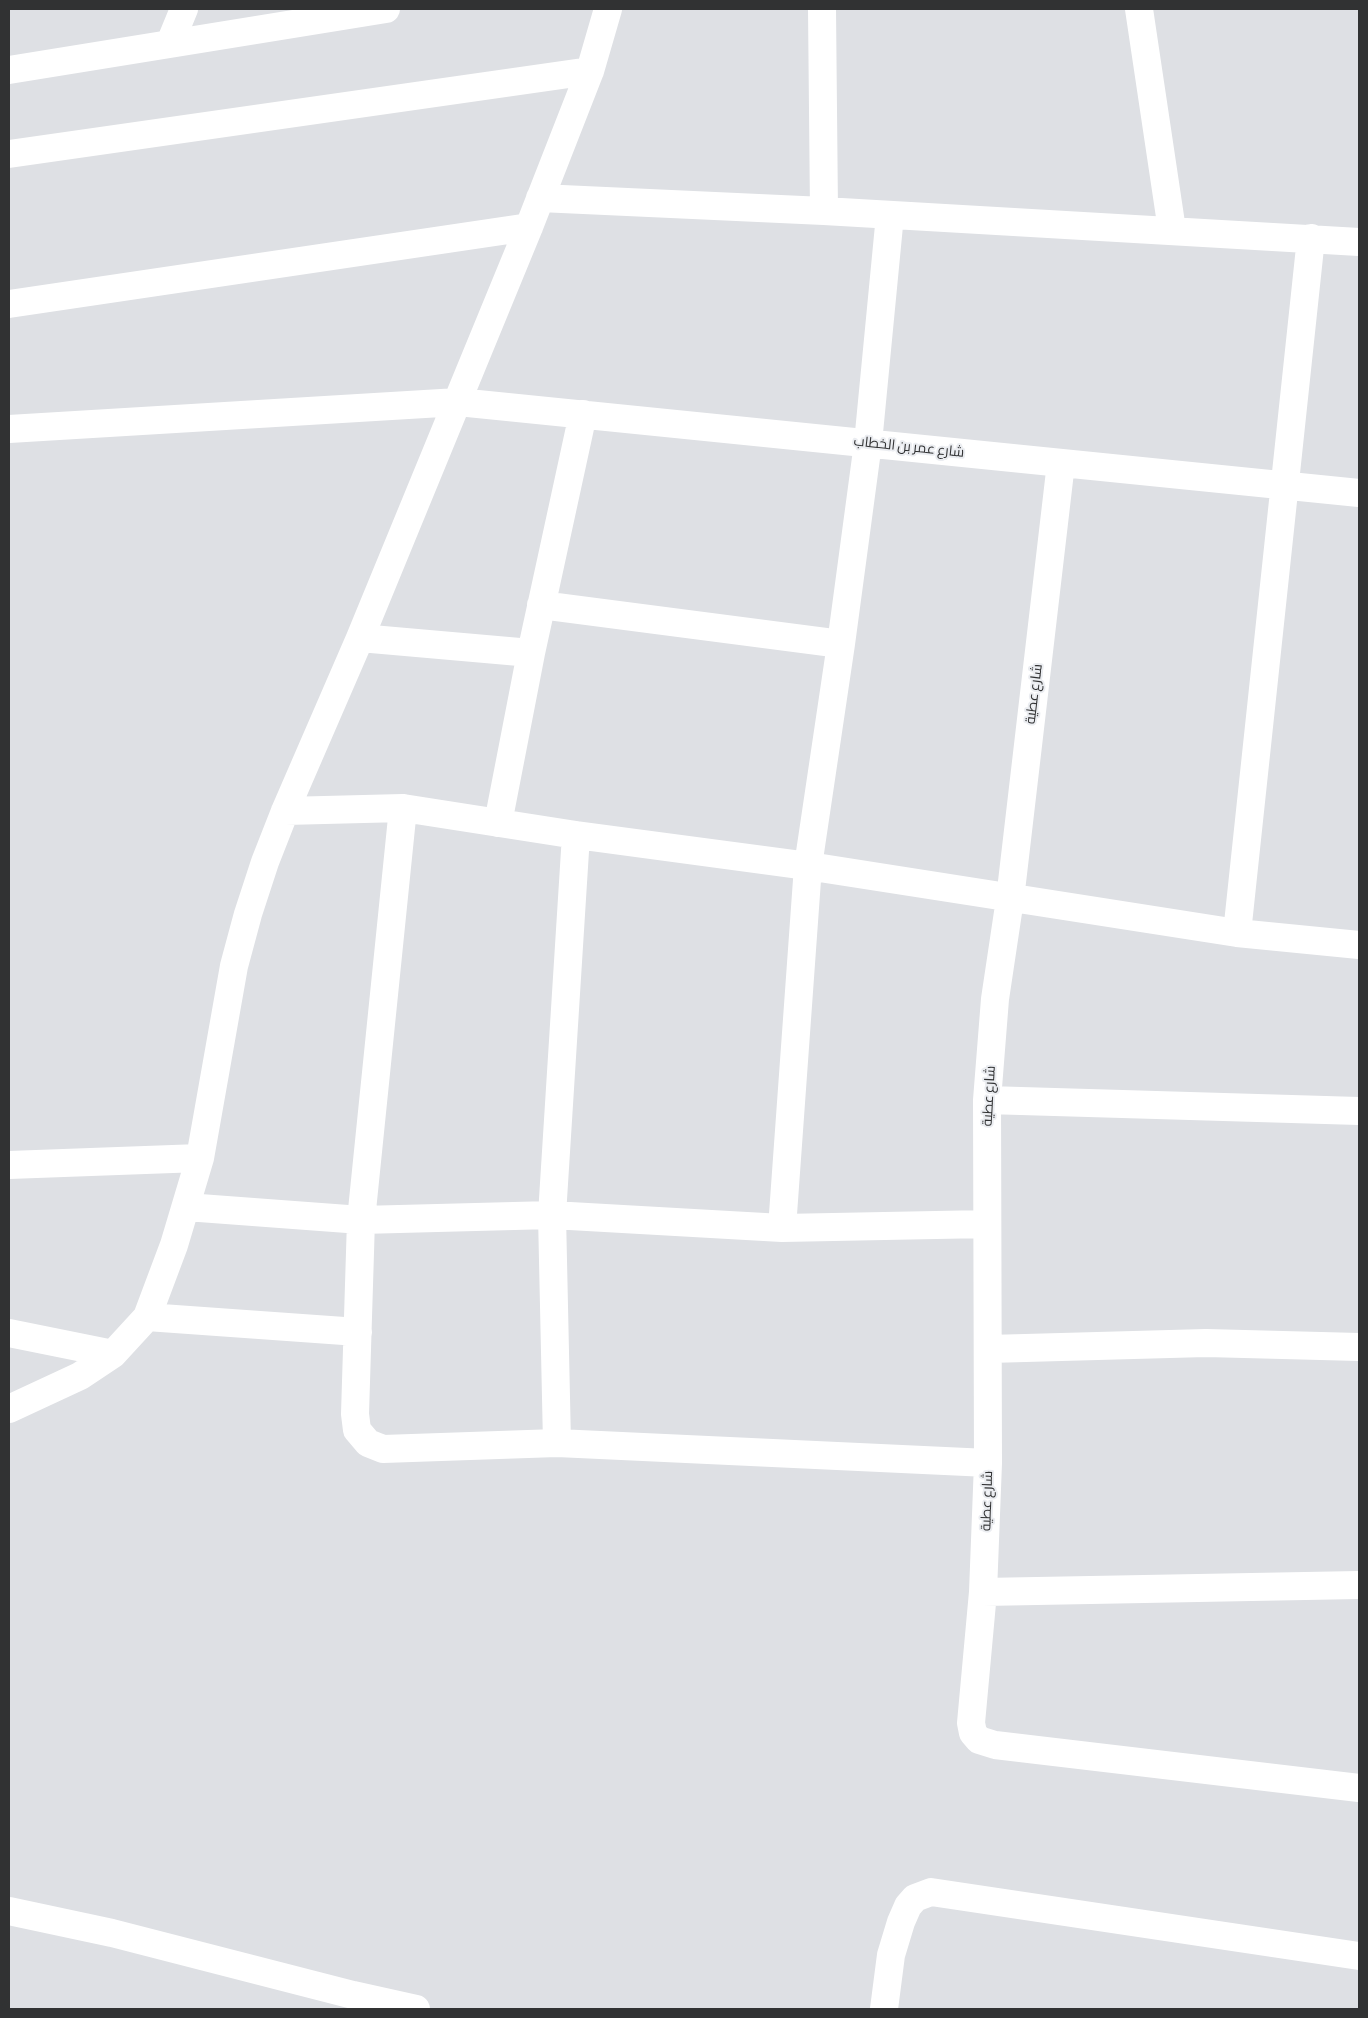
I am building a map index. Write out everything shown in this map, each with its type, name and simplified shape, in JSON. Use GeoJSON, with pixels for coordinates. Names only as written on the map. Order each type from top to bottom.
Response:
{"type":"FeatureCollection","features":[{"type":"Feature","properties":{"kind":"street"},"geometry":{"type":"LineString","coordinates":[[170,43],[184,9]]}},
{"type":"Feature","properties":{"kind":"street"},"geometry":{"type":"LineString","coordinates":[[9,70],[386,9]]}},
{"type":"Feature","properties":{"kind":"street"},"geometry":{"type":"LineString","coordinates":[[9,1409],[80,1376],[113,1354],[147,1317],[186,1208],[200,1158],[234,966],[265,862],[285,811],[360,638],[529,227],[590,71],[608,9]]}},
{"type":"Feature","properties":{"kind":"street"},"geometry":{"type":"LineString","coordinates":[[822,9],[824,211]]}},
{"type":"Feature","properties":{"kind":"street"},"geometry":{"type":"LineString","coordinates":[[1139,9],[1172,230]]}},
{"type":"Feature","properties":{"kind":"street"},"geometry":{"type":"LineString","coordinates":[[9,154],[590,71]]}},
{"type":"Feature","properties":{"kind":"street"},"geometry":{"type":"LineString","coordinates":[[540,198],[824,211],[1359,242]]}},
{"type":"Feature","properties":{"kind":"street"},"geometry":{"type":"LineString","coordinates":[[782,1228],[808,866],[868,443],[890,216]]}},
{"type":"Feature","properties":{"kind":"street"},"geometry":{"type":"LineString","coordinates":[[9,304],[529,227]]}},
{"type":"Feature","properties":{"kind":"street"},"geometry":{"type":"LineString","coordinates":[[1237,933],[1311,238]]}},
{"type":"Feature","properties":{"kind":"street","name":"شارع عمر بن الخطاب"},"geometry":{"type":"LineString","coordinates":[[9,429],[458,402],[1359,493]]}},
{"type":"Feature","properties":{"kind":"street"},"geometry":{"type":"LineString","coordinates":[[498,823],[540,605],[583,414]]}},
{"type":"Feature","properties":{"kind":"street","name":"شارع عطية"},"geometry":{"type":"LineString","coordinates":[[1061,463],[1010,899],[996,999],[987,1100],[988,1463],[984,1592],[971,1723],[973,1733],[979,1740],[995,1745],[1359,1788]]}},
{"type":"Feature","properties":{"kind":"street"},"geometry":{"type":"LineString","coordinates":[[540,605],[841,644]]}},
{"type":"Feature","properties":{"kind":"street"},"geometry":{"type":"LineString","coordinates":[[360,638],[531,653]]}},
{"type":"Feature","properties":{"kind":"street"},"geometry":{"type":"LineString","coordinates":[[285,811],[403,808],[576,835],[808,866],[1237,933],[1359,945]]}},
{"type":"Feature","properties":{"kind":"street"},"geometry":{"type":"LineString","coordinates":[[403,808],[361,1220],[355,1414],[357,1430],[368,1443],[383,1449],[556,1443],[988,1463]]}},
{"type":"Feature","properties":{"kind":"street"},"geometry":{"type":"LineString","coordinates":[[556,1443],[552,1216],[576,835]]}},
{"type":"Feature","properties":{"kind":"street"},"geometry":{"type":"LineString","coordinates":[[987,1100],[1359,1111]]}},
{"type":"Feature","properties":{"kind":"street"},"geometry":{"type":"LineString","coordinates":[[9,1165],[200,1158]]}},
{"type":"Feature","properties":{"kind":"street"},"geometry":{"type":"LineString","coordinates":[[186,1208],[361,1220],[552,1216],[782,1228],[986,1224]]}},
{"type":"Feature","properties":{"kind":"street"},"geometry":{"type":"LineString","coordinates":[[147,1317],[358,1332]]}},
{"type":"Feature","properties":{"kind":"street"},"geometry":{"type":"LineString","coordinates":[[9,1333],[113,1354]]}},
{"type":"Feature","properties":{"kind":"street"},"geometry":{"type":"LineString","coordinates":[[989,1349],[1206,1343],[1359,1347]]}},
{"type":"Feature","properties":{"kind":"street"},"geometry":{"type":"LineString","coordinates":[[984,1592],[1359,1585]]}},
{"type":"Feature","properties":{"kind":"street"},"geometry":{"type":"LineString","coordinates":[[884,2009],[891,1955],[901,1922],[908,1906],[915,1898],[931,1892],[1359,1956]]}},
{"type":"Feature","properties":{"kind":"street"},"geometry":{"type":"LineString","coordinates":[[9,1911],[112,1933],[353,1995],[416,2009]]}}]}
